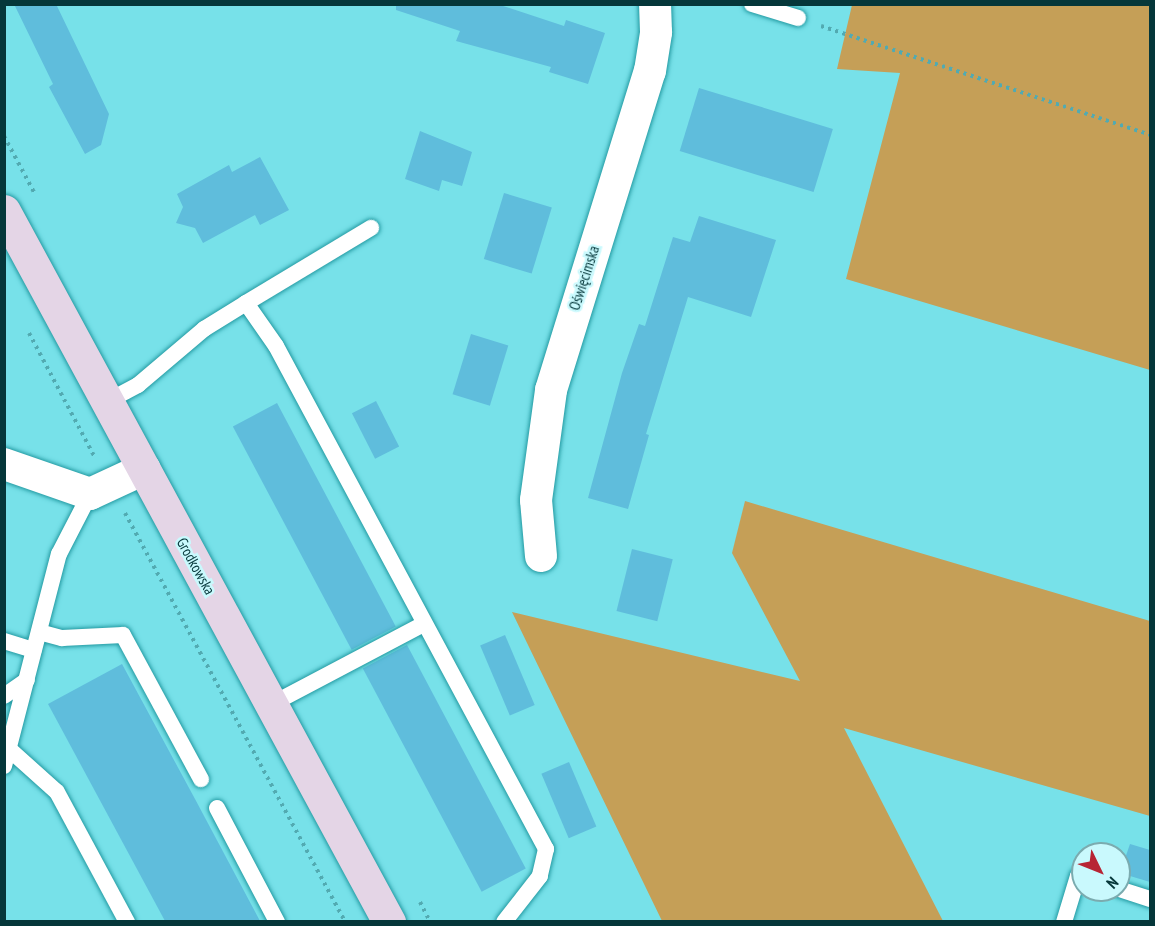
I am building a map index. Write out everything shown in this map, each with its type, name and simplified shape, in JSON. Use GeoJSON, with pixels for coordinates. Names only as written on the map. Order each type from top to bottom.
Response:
{"type":"FeatureCollection","features":[{"type":"Feature","properties":{"kind":"main road","name":"Grodkowska"},"geometry":{"type":"LineString","coordinates":[[4,211],[389,921]]}},
{"type":"Feature","properties":{"kind":"street","name":"Oświęcimska"},"geometry":{"type":"LineString","coordinates":[[541,556],[536,500],[551,390],[650,70],[656,32],[655,4]]}},
{"type":"Feature","properties":{"kind":"street"},"geometry":{"type":"LineString","coordinates":[[4,464],[100,490],[144,469]]}},
{"type":"Feature","properties":{"kind":"lane"},"geometry":{"type":"LineString","coordinates":[[752,4],[798,18]]}},
{"type":"Feature","properties":{"kind":"lane"},"geometry":{"type":"LineString","coordinates":[[108,401],[138,385],[204,328],[371,228]]}},
{"type":"Feature","properties":{"kind":"lane"},"geometry":{"type":"LineString","coordinates":[[246,303],[276,346],[546,849],[540,876],[504,921]]}},
{"type":"Feature","properties":{"kind":"lane"},"geometry":{"type":"LineString","coordinates":[[4,766],[59,554],[100,490]]}},
{"type":"Feature","properties":{"kind":"lane"},"geometry":{"type":"LineString","coordinates":[[272,704],[424,624]]}},
{"type":"Feature","properties":{"kind":"lane"},"geometry":{"type":"LineString","coordinates":[[39,632],[62,638],[123,635],[201,779]]}},
{"type":"Feature","properties":{"kind":"lane"},"geometry":{"type":"LineString","coordinates":[[4,641],[34,650]]}},
{"type":"Feature","properties":{"kind":"lane"},"geometry":{"type":"LineString","coordinates":[[4,696],[27,680]]}},
{"type":"Feature","properties":{"kind":"lane"},"geometry":{"type":"LineString","coordinates":[[9,749],[57,792],[127,921]]}},
{"type":"Feature","properties":{"kind":"lane"},"geometry":{"type":"LineString","coordinates":[[217,808],[277,921]]}},
{"type":"Feature","properties":{"kind":"lane"},"geometry":{"type":"LineString","coordinates":[[1131,893],[1150,899]]}},
{"type":"Feature","properties":{"kind":"lane"},"geometry":{"type":"LineString","coordinates":[[1064,921],[1071,898]]}},
{"type":"Feature","properties":{"kind":"path"},"geometry":{"type":"LineString","coordinates":[[798,18],[1150,135]]}},
{"type":"Feature","properties":{"kind":"path"},"geometry":{"type":"LineString","coordinates":[[26,327],[100,490],[345,921]]}},
{"type":"Feature","properties":{"kind":"shaded area"},"geometry":{"type":"Polygon","coordinates":[[[852,5],[1150,5],[1150,370],[846,279],[900,73],[837,69],[852,5]]]}},
{"type":"Feature","properties":{"kind":"shaded area"},"geometry":{"type":"Polygon","coordinates":[[[745,501],[1150,621],[1150,816],[844,728],[943,921],[662,921],[512,612],[800,681],[732,553],[745,501]]]}},
{"type":"Feature","properties":{"kind":"building"},"geometry":{"type":"Polygon","coordinates":[[[14,4],[56,4],[109,114],[101,145],[85,154],[49,87],[53,84],[14,4]]]}},
{"type":"Feature","properties":{"kind":"building"},"geometry":{"type":"Polygon","coordinates":[[[396,4],[497,4],[564,26],[566,20],[605,33],[588,84],[549,72],[551,67],[456,41],[460,31],[396,10],[396,4]]]}},
{"type":"Feature","properties":{"kind":"building"},"geometry":{"type":"Polygon","coordinates":[[[699,88],[833,129],[814,192],[680,151],[699,88]]]}},
{"type":"Feature","properties":{"kind":"building"},"geometry":{"type":"Polygon","coordinates":[[[420,131],[472,152],[462,186],[442,180],[439,191],[405,179],[420,131]]]}},
{"type":"Feature","properties":{"kind":"building"},"geometry":{"type":"Polygon","coordinates":[[[260,157],[289,210],[260,225],[255,215],[203,243],[195,228],[176,223],[183,207],[177,194],[229,165],[232,172],[260,157]]]}},
{"type":"Feature","properties":{"kind":"building"},"geometry":{"type":"Polygon","coordinates":[[[504,193],[552,208],[532,274],[484,259],[504,193]]]}},
{"type":"Feature","properties":{"kind":"building"},"geometry":{"type":"Polygon","coordinates":[[[699,216],[776,240],[751,317],[688,297],[646,434],[649,435],[628,509],[588,498],[622,373],[639,324],[645,326],[673,237],[690,242],[699,216]]]}},
{"type":"Feature","properties":{"kind":"building"},"geometry":{"type":"Polygon","coordinates":[[[471,334],[508,345],[490,406],[453,394],[471,334]]]}},
{"type":"Feature","properties":{"kind":"building"},"geometry":{"type":"Polygon","coordinates":[[[376,401],[399,446],[375,459],[352,413],[376,401]]]}},
{"type":"Feature","properties":{"kind":"building"},"geometry":{"type":"Polygon","coordinates":[[[277,403],[396,626],[352,650],[233,426],[277,403]]]}},
{"type":"Feature","properties":{"kind":"building"},"geometry":{"type":"Polygon","coordinates":[[[632,549],[673,559],[657,621],[617,611],[632,549]]]}},
{"type":"Feature","properties":{"kind":"building"},"geometry":{"type":"Polygon","coordinates":[[[505,635],[535,705],[510,716],[480,646],[505,635]]]}},
{"type":"Feature","properties":{"kind":"building"},"geometry":{"type":"Polygon","coordinates":[[[407,645],[526,868],[482,892],[363,668],[407,645]]]}},
{"type":"Feature","properties":{"kind":"building"},"geometry":{"type":"Polygon","coordinates":[[[122,664],[260,921],[165,921],[48,704],[122,664]]]}},
{"type":"Feature","properties":{"kind":"building"},"geometry":{"type":"Polygon","coordinates":[[[569,762],[596,826],[569,838],[541,774],[569,762]]]}},
{"type":"Feature","properties":{"kind":"building"},"geometry":{"type":"Polygon","coordinates":[[[1131,844],[1150,850],[1150,882],[1131,876],[1131,844]]]}}]}
